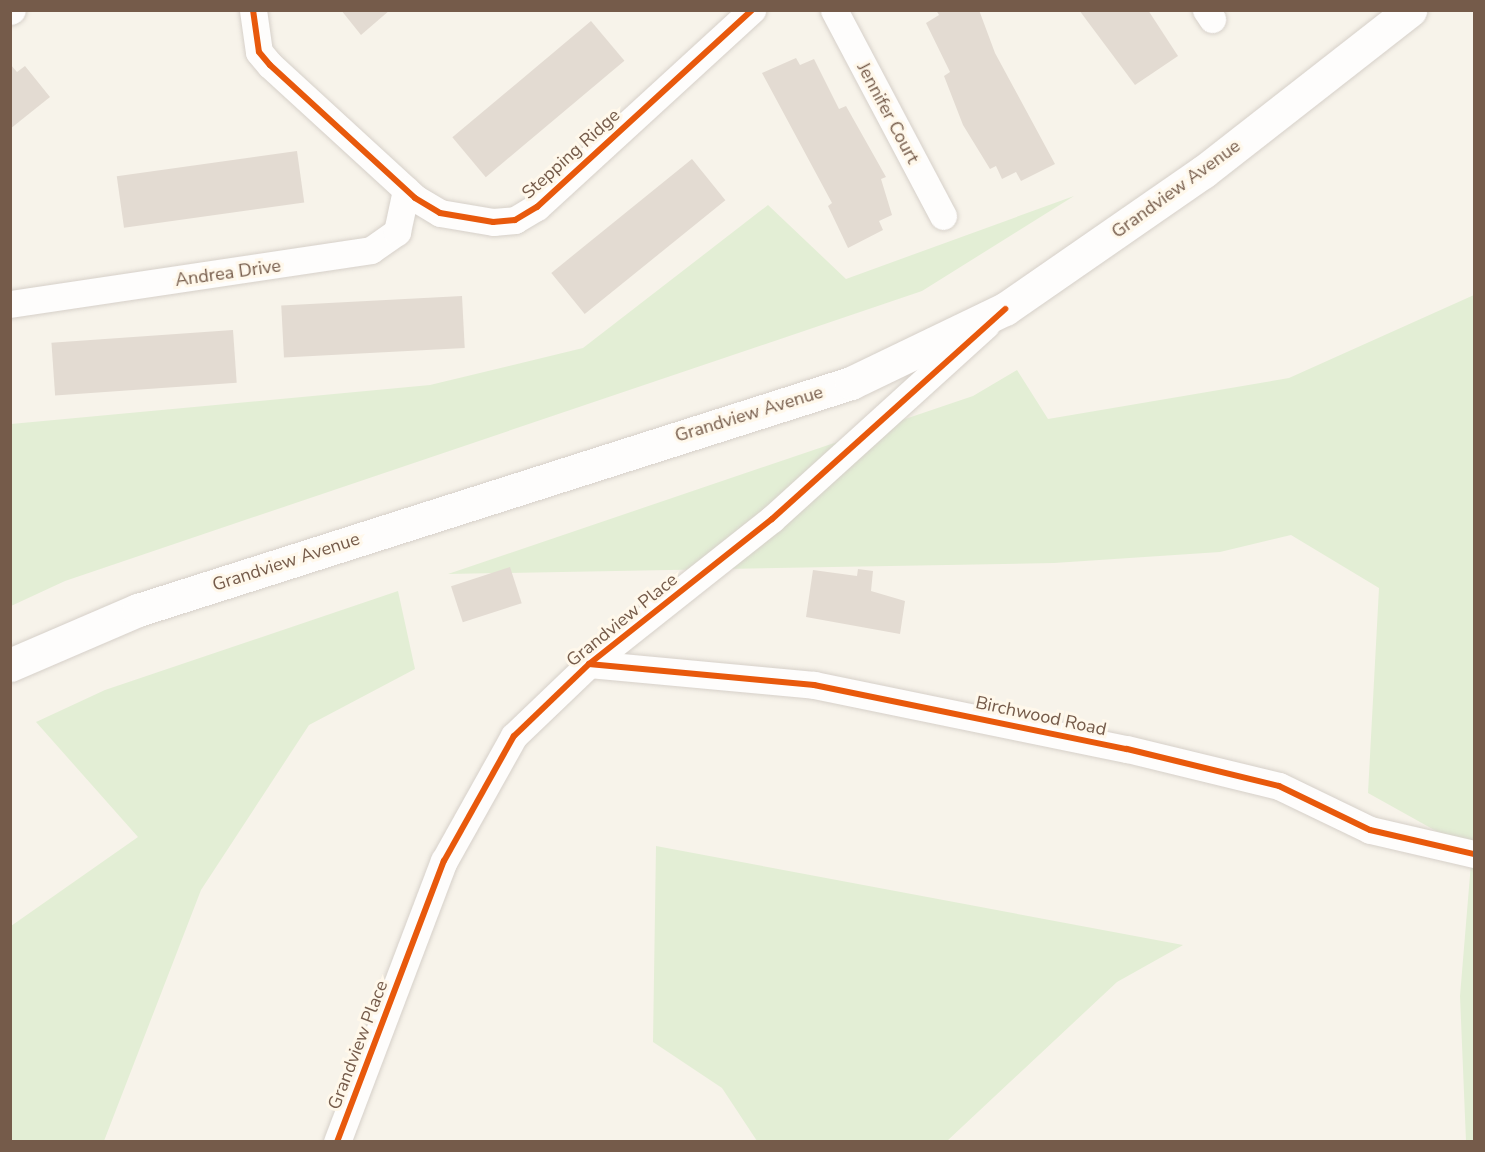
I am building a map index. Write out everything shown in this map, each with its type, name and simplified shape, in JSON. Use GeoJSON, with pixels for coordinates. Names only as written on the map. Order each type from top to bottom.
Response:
{"type":"FeatureCollection","features":[{"type":"Feature","properties":{"kind":"main road","name":"Grandview Avenue"},"geometry":{"type":"LineString","coordinates":[[10,665],[138,610],[851,382],[1005,309],[1203,172],[1410,10]]}},
{"type":"Feature","properties":{"kind":"street","name":"Stepping Ridge"},"geometry":{"type":"LineString","coordinates":[[253,10],[259,52],[406,190],[440,213],[471,220],[514,220],[537,207],[753,10]]}},
{"type":"Feature","properties":{"kind":"street","name":"Jennifer Court"},"geometry":{"type":"LineString","coordinates":[[834,10],[943,216]]}},
{"type":"Feature","properties":{"kind":"street","name":"Andrea Drive"},"geometry":{"type":"LineString","coordinates":[[10,304],[371,250],[397,232],[406,190]]}},
{"type":"Feature","properties":{"kind":"street","name":"Grandview Place"},"geometry":{"type":"LineString","coordinates":[[337,1142],[444,861],[480,789],[514,736],[589,664],[772,519],[1005,309]]}},
{"type":"Feature","properties":{"kind":"street","name":"Birchwood Road"},"geometry":{"type":"LineString","coordinates":[[589,664],[814,685],[1127,749],[1280,786],[1370,830],[1474,854]]}},
{"type":"Feature","properties":{"kind":"green space"},"geometry":{"type":"Polygon","coordinates":[[[1074,196],[922,291],[65,581],[11,606],[11,424],[430,385],[583,348],[768,205],[846,279],[1074,196]]]}},
{"type":"Feature","properties":{"kind":"green space"},"geometry":{"type":"Polygon","coordinates":[[[1474,295],[1474,1141],[1466,1141],[1460,996],[1472,851],[1368,793],[1379,588],[1291,535],[1220,552],[1054,563],[448,574],[973,396],[1017,370],[1048,419],[1289,378],[1474,295]]]}},
{"type":"Feature","properties":{"kind":"green space"},"geometry":{"type":"Polygon","coordinates":[[[398,591],[415,669],[309,725],[201,890],[104,1141],[11,1141],[11,926],[138,837],[36,722],[105,690],[398,591]]]}},
{"type":"Feature","properties":{"kind":"green space"},"geometry":{"type":"Polygon","coordinates":[[[656,846],[1183,945],[1117,982],[947,1141],[757,1141],[722,1088],[653,1042],[656,846]]]}},
{"type":"Feature","properties":{"kind":"building"},"geometry":{"type":"Polygon","coordinates":[[[341,10],[390,10],[361,35],[341,10]]]}},
{"type":"Feature","properties":{"kind":"building"},"geometry":{"type":"Polygon","coordinates":[[[936,10],[979,10],[995,53],[1055,164],[1021,181],[1016,172],[1002,179],[996,166],[990,169],[963,125],[944,76],[950,72],[926,23],[939,15],[936,10]]]}},
{"type":"Feature","properties":{"kind":"building"},"geometry":{"type":"Polygon","coordinates":[[[1079,10],[1148,10],[1178,56],[1135,85],[1079,10]]]}},
{"type":"Feature","properties":{"kind":"building"},"geometry":{"type":"Polygon","coordinates":[[[591,21],[624,61],[486,177],[452,137],[591,21]]]}},
{"type":"Feature","properties":{"kind":"building"},"geometry":{"type":"Polygon","coordinates":[[[796,58],[800,65],[814,59],[839,109],[846,106],[886,177],[881,179],[892,215],[879,221],[883,230],[848,248],[828,206],[832,203],[762,73],[796,58]]]}},
{"type":"Feature","properties":{"kind":"building"},"geometry":{"type":"Polygon","coordinates":[[[10,64],[17,72],[25,66],[50,97],[10,129],[10,64]]]}},
{"type":"Feature","properties":{"kind":"building"},"geometry":{"type":"Polygon","coordinates":[[[297,151],[304,202],[124,228],[117,176],[297,151]]]}},
{"type":"Feature","properties":{"kind":"building"},"geometry":{"type":"Polygon","coordinates":[[[692,159],[725,200],[585,314],[551,273],[692,159]]]}},
{"type":"Feature","properties":{"kind":"building"},"geometry":{"type":"Polygon","coordinates":[[[462,296],[465,348],[284,357],[281,305],[462,296]]]}},
{"type":"Feature","properties":{"kind":"building"},"geometry":{"type":"Polygon","coordinates":[[[233,330],[237,383],[55,396],[51,343],[233,330]]]}},
{"type":"Feature","properties":{"kind":"building"},"geometry":{"type":"Polygon","coordinates":[[[510,567],[522,603],[463,622],[451,586],[510,567]]]}},
{"type":"Feature","properties":{"kind":"building"},"geometry":{"type":"Polygon","coordinates":[[[858,569],[873,571],[871,591],[905,601],[900,634],[806,617],[813,570],[857,576],[858,569]]]}},
{"type":"Feature","properties":{"kind":"cycle path"},"geometry":{"type":"LineString","coordinates":[[253,10],[259,52],[270,65],[415,198],[440,213],[493,222],[515,220],[537,207],[752,10]]}},
{"type":"Feature","properties":{"kind":"cycle path"},"geometry":{"type":"LineString","coordinates":[[337,1142],[444,861],[514,736],[589,664],[772,519],[1005,309]]}},
{"type":"Feature","properties":{"kind":"cycle path"},"geometry":{"type":"LineString","coordinates":[[589,664],[814,685],[1127,749],[1279,786],[1370,830],[1474,854]]}}]}
